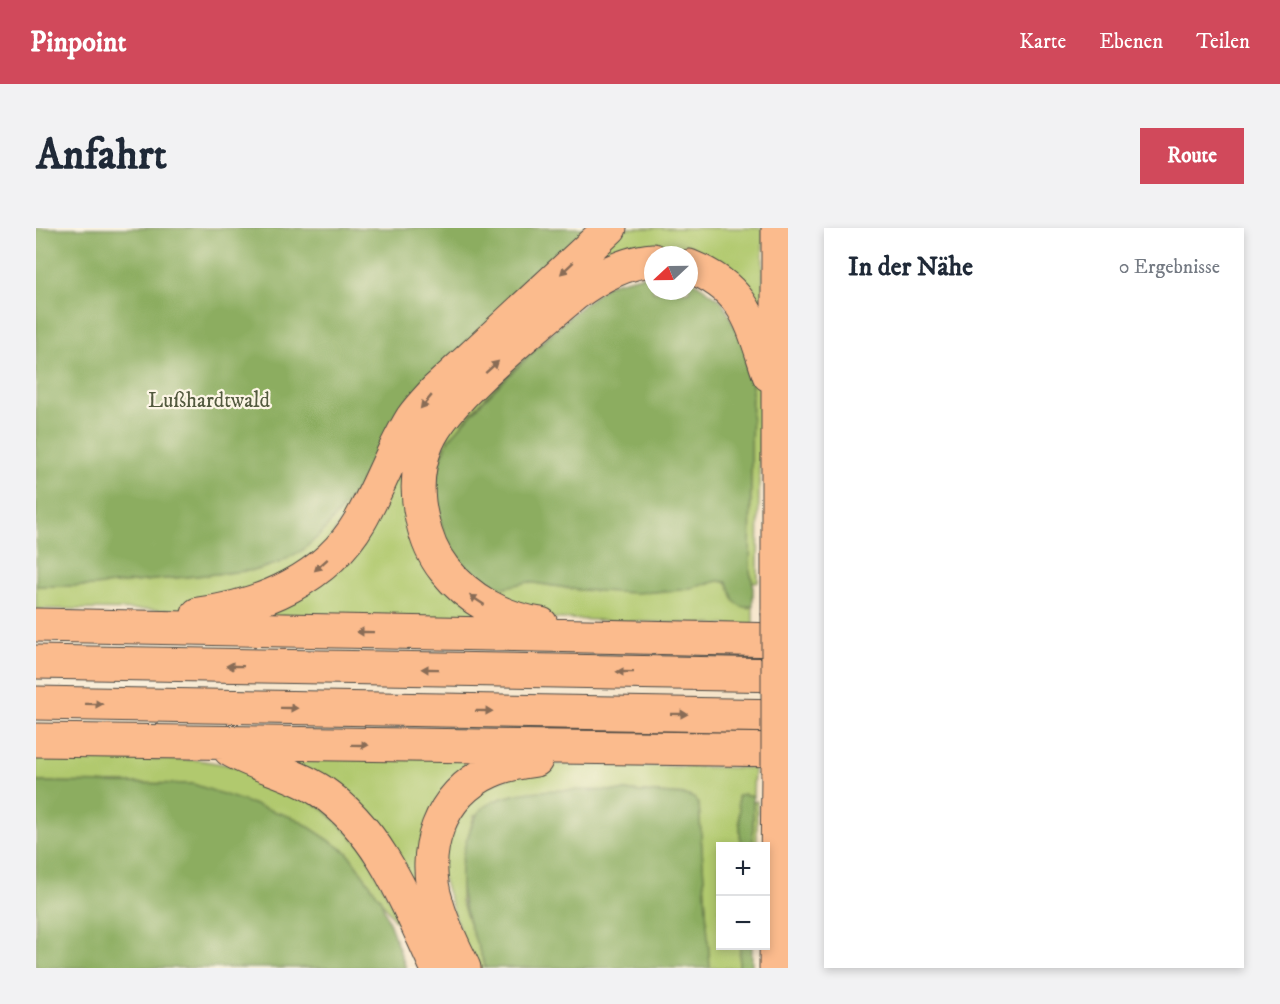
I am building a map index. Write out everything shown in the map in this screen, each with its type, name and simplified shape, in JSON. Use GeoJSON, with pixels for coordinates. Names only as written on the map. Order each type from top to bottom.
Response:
{"type":"FeatureCollection","features":[{"type":"Feature","properties":{"kind":"highway"},"geometry":{"type":"LineString","coordinates":[[99,626],[124,617],[184,615],[229,610],[266,598],[292,586],[318,569],[359,523],[412,418],[436,390],[610,228]]}},
{"type":"Feature","properties":{"kind":"highway"},"geometry":{"type":"LineString","coordinates":[[776,968],[775,931],[783,761],[778,228]]}},
{"type":"Feature","properties":{"kind":"highway"},"geometry":{"type":"LineString","coordinates":[[592,637],[560,626],[527,622],[500,612],[468,594],[452,579],[436,559],[426,537],[418,486],[420,470],[427,442],[437,425],[459,399],[501,359],[593,280],[633,263],[644,261]]}},
{"type":"Feature","properties":{"kind":"highway"},"geometry":{"type":"LineString","coordinates":[[698,270],[712,276],[730,290],[745,310],[759,338],[778,405]]}},
{"type":"Feature","properties":{"kind":"highway"},"geometry":{"type":"LineString","coordinates":[[36,625],[592,637],[783,626]]}},
{"type":"Feature","properties":{"kind":"highway"},"geometry":{"type":"LineString","coordinates":[[36,662],[788,675]]}},
{"type":"Feature","properties":{"kind":"highway"},"geometry":{"type":"LineString","coordinates":[[36,703],[788,716]]}},
{"type":"Feature","properties":{"kind":"highway"},"geometry":{"type":"LineString","coordinates":[[36,740],[708,749],[783,761]]}},
{"type":"Feature","properties":{"kind":"highway"},"geometry":{"type":"LineString","coordinates":[[218,743],[245,759],[301,780],[321,791],[346,812],[369,836],[388,867],[437,968]]}},
{"type":"Feature","properties":{"kind":"highway"},"geometry":{"type":"LineString","coordinates":[[464,968],[436,903],[430,865],[432,842],[440,822],[459,792],[491,770],[539,759],[640,758],[708,749]]}},
{"type":"Feature","properties":{"kind":"highway"},"geometry":{"type":"LineString","coordinates":[[768,968],[775,931]]}},
{"type":"Feature","properties":{"kind":"green space","name":"Lußhardtwald"},"geometry":{"type":"Polygon","coordinates":[[[36,228],[588,228],[381,442],[358,489],[322,533],[303,550],[279,563],[256,570],[93,586],[36,586],[36,228]]]}},
{"type":"Feature","properties":{"kind":"green space"},"geometry":{"type":"Polygon","coordinates":[[[621,228],[763,228],[763,321],[723,271],[707,259],[698,256],[698,246],[644,246],[644,253],[608,264],[573,282],[470,375],[435,415],[417,447],[411,474],[411,501],[417,528],[444,578],[462,597],[499,620],[502,623],[500,625],[232,622],[232,618],[280,602],[300,591],[335,563],[365,526],[422,421],[441,393],[621,228]]]}},
{"type":"Feature","properties":{"kind":"green space"},"geometry":{"type":"Polygon","coordinates":[[[644,275],[644,300],[698,300],[698,284],[722,301],[752,361],[750,572],[753,583],[753,606],[742,607],[734,601],[727,582],[718,581],[683,590],[635,593],[580,590],[528,582],[506,587],[482,584],[470,576],[454,554],[444,534],[436,485],[440,461],[449,439],[485,399],[570,316],[609,284],[644,275]]]}},
{"type":"Feature","properties":{"kind":"green space"},"geometry":{"type":"Polygon","coordinates":[[[570,316],[497,385],[448,444],[440,461],[436,485],[438,509],[454,554],[527,582],[580,590],[665,592],[718,581],[727,582],[747,608],[753,606],[753,626],[541,618],[457,572],[427,501],[450,422],[570,316]]]}},
{"type":"Feature","properties":{"kind":"green space"},"geometry":{"type":"Polygon","coordinates":[[[752,361],[758,363],[760,389],[758,582],[753,583],[750,572],[752,361]]]}},
{"type":"Feature","properties":{"kind":"green space"},"geometry":{"type":"Polygon","coordinates":[[[419,385],[319,560],[203,610],[36,609],[36,586],[93,586],[256,570],[279,563],[381,442],[419,385]]]}},
{"type":"Feature","properties":{"kind":"green space"},"geometry":{"type":"Polygon","coordinates":[[[263,751],[493,759],[424,866],[412,895],[263,751]]]}},
{"type":"Feature","properties":{"kind":"green space"},"geometry":{"type":"Polygon","coordinates":[[[36,757],[198,760],[265,771],[354,830],[413,946],[347,852],[193,784],[36,782],[36,757]]]}},
{"type":"Feature","properties":{"kind":"green space"},"geometry":{"type":"Polygon","coordinates":[[[542,764],[754,768],[753,796],[743,794],[738,796],[741,842],[716,842],[716,950],[740,950],[739,968],[710,968],[699,805],[686,795],[629,791],[518,795],[474,816],[461,864],[461,901],[486,968],[472,968],[438,863],[471,792],[542,764]]]}},
{"type":"Feature","properties":{"kind":"green space"},"geometry":{"type":"Polygon","coordinates":[[[36,782],[193,784],[297,819],[347,852],[380,898],[406,968],[36,968],[36,782]]]}},
{"type":"Feature","properties":{"kind":"green space"},"geometry":{"type":"Polygon","coordinates":[[[536,791],[629,791],[686,795],[694,798],[699,805],[710,968],[486,968],[467,917],[461,884],[464,849],[478,813],[501,798],[536,791]]]}},
{"type":"Feature","properties":{"kind":"green space"},"geometry":{"type":"Polygon","coordinates":[[[743,794],[753,796],[753,842],[741,842],[738,796],[743,794]]]}},
{"type":"Feature","properties":{"kind":"green space"},"geometry":{"type":"Polygon","coordinates":[[[757,801],[757,842],[753,842],[753,802],[757,801]]]}},
{"type":"Feature","properties":{"kind":"green space"},"geometry":{"type":"Polygon","coordinates":[[[740,950],[752,950],[752,968],[739,968],[740,950]]]}}]}
